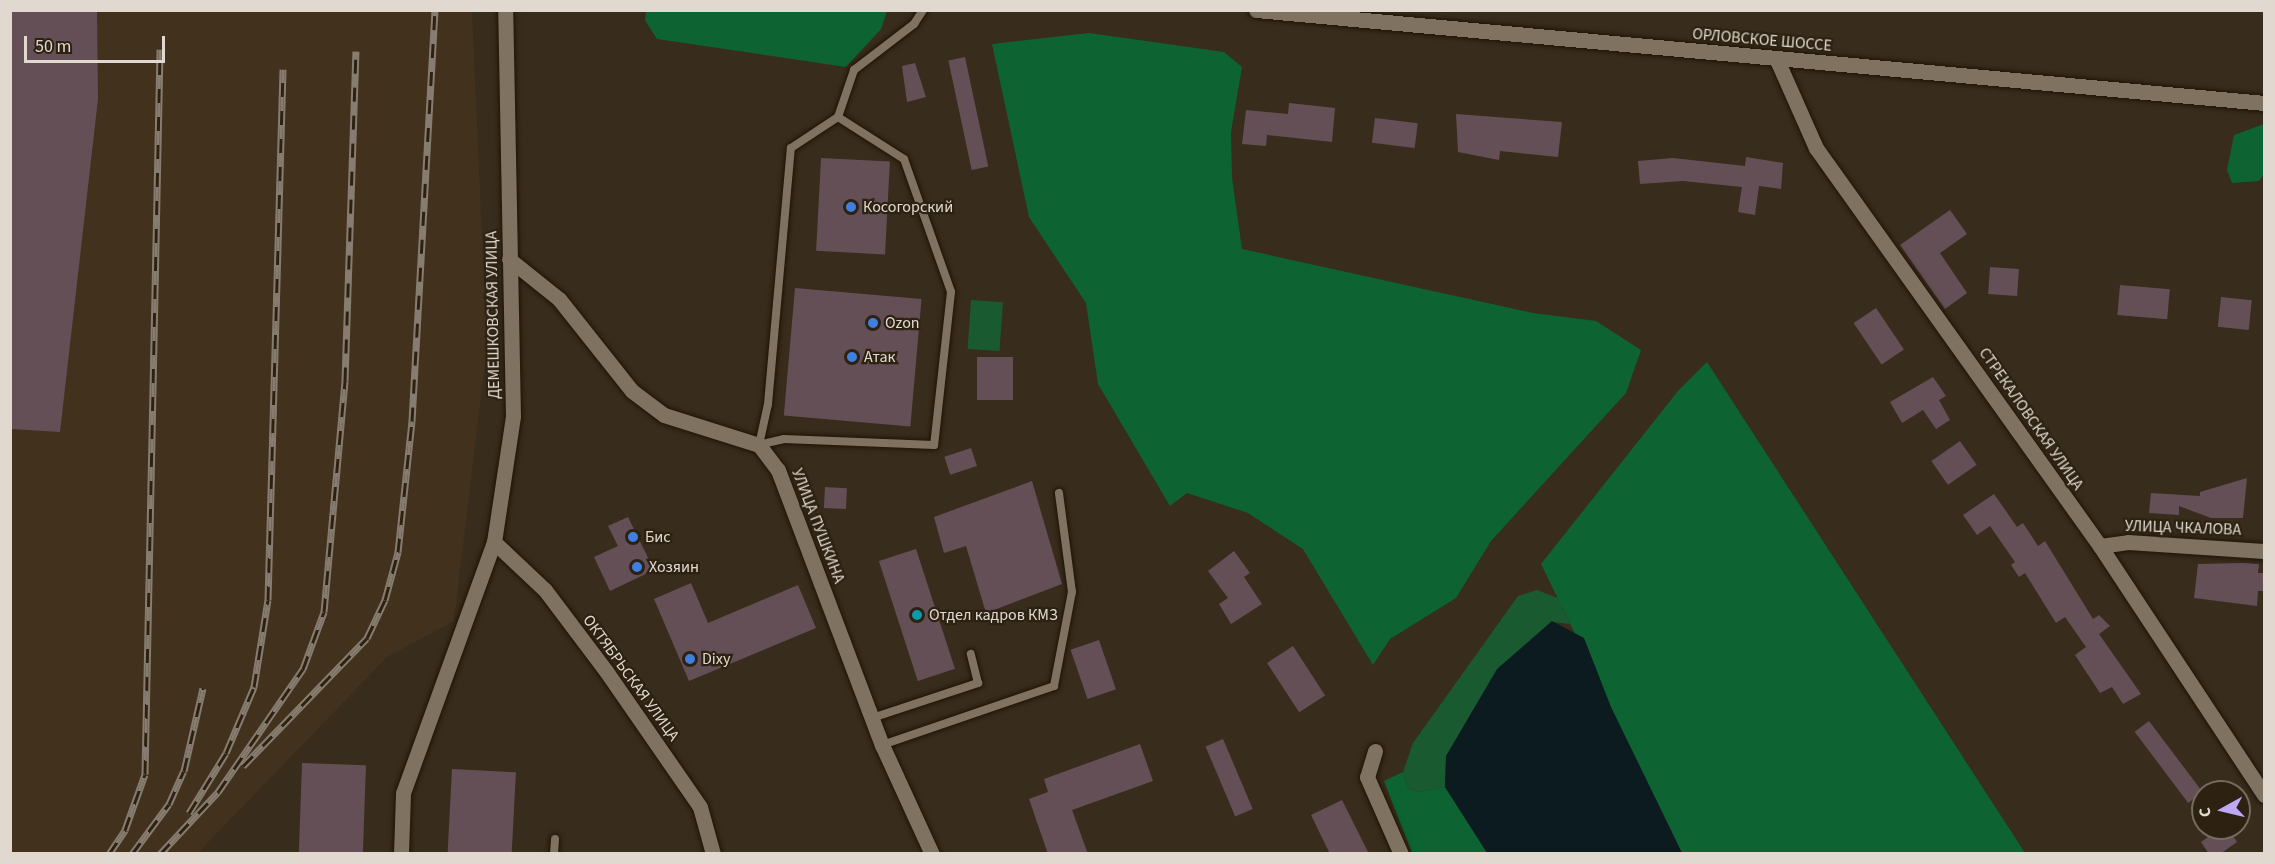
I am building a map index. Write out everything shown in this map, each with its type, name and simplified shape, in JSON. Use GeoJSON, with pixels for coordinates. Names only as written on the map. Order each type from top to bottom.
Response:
{"type":"FeatureCollection","features":[{"type":"Feature","properties":{"kind":"street","name":"ДЕМЕШКОВСКАЯ УЛИЦА"},"geometry":{"type":"LineString","coordinates":[[401,854],[403,793],[494,542],[513,416],[515,353],[509,259],[505,10]]}},
{"type":"Feature","properties":{"kind":"street","name":"ОРЛОВСКОЕ ШОССЕ"},"geometry":{"type":"LineString","coordinates":[[1256,10],[1777,60],[2247,102],[2265,101]]}},
{"type":"Feature","properties":{"kind":"street","name":"СТРЕКАЛОВСКАЯ УЛИЦА"},"geometry":{"type":"LineString","coordinates":[[1777,60],[1816,148],[2100,546],[2265,795]]}},
{"type":"Feature","properties":{"kind":"street"},"geometry":{"type":"LineString","coordinates":[[509,259],[559,299],[632,391],[664,415],[759,445]]}},
{"type":"Feature","properties":{"kind":"street","name":"УЛИЦА ПУШКИНА"},"geometry":{"type":"LineString","coordinates":[[759,445],[778,470],[882,745],[932,854]]}},
{"type":"Feature","properties":{"kind":"street","name":"ОКТЯБРЬСКАЯ УЛИЦА"},"geometry":{"type":"LineString","coordinates":[[494,542],[545,590],[606,671],[700,807],[714,854]]}},
{"type":"Feature","properties":{"kind":"street","name":"УЛИЦА ЧКАЛОВА"},"geometry":{"type":"LineString","coordinates":[[2100,546],[2128,542],[2265,551]]}},
{"type":"Feature","properties":{"kind":"street"},"geometry":{"type":"LineString","coordinates":[[1375,751],[1367,777],[1401,854]]}},
{"type":"Feature","properties":{"kind":"lane"},"geometry":{"type":"LineString","coordinates":[[838,117],[904,159],[951,292],[934,445],[783,439],[759,445],[768,405],[791,148],[838,117],[854,70],[914,24],[923,10]]}},
{"type":"Feature","properties":{"kind":"lane"},"geometry":{"type":"LineString","coordinates":[[882,745],[1054,686],[1072,592],[1059,493]]}},
{"type":"Feature","properties":{"kind":"lane"},"geometry":{"type":"LineString","coordinates":[[872,718],[978,683],[971,654]]}},
{"type":"Feature","properties":{"kind":"lane"},"geometry":{"type":"LineString","coordinates":[[554,854],[555,839]]}},
{"type":"Feature","properties":{"kind":"shaded area"},"geometry":{"type":"Polygon","coordinates":[[[10,11],[472,11],[487,346],[454,621],[387,657],[198,853],[11,853],[10,11]]]}},
{"type":"Feature","properties":{"kind":"shaded area"},"geometry":{"type":"Polygon","coordinates":[[[1552,621],[1584,638],[1611,707],[1682,853],[1487,853],[1445,787],[1446,756],[1497,669],[1552,621]]]}},
{"type":"Feature","properties":{"kind":"green space"},"geometry":{"type":"Polygon","coordinates":[[[646,10],[887,11],[881,29],[846,67],[657,39],[645,20],[646,10]]]}},
{"type":"Feature","properties":{"kind":"green space"},"geometry":{"type":"Polygon","coordinates":[[[1089,33],[1224,52],[1242,67],[1231,132],[1232,178],[1242,249],[1533,313],[1596,321],[1641,350],[1626,393],[1491,541],[1456,598],[1390,639],[1373,665],[1303,549],[1248,513],[1187,493],[1170,506],[1098,384],[1086,303],[1029,217],[992,44],[1089,33]]]}},
{"type":"Feature","properties":{"kind":"green space"},"geometry":{"type":"Polygon","coordinates":[[[2264,124],[2264,174],[2259,181],[2232,183],[2227,170],[2234,135],[2264,124]]]}},
{"type":"Feature","properties":{"kind":"green space"},"geometry":{"type":"Polygon","coordinates":[[[971,300],[1003,302],[1000,351],[968,349],[971,300]]]}},
{"type":"Feature","properties":{"kind":"green space"},"geometry":{"type":"Polygon","coordinates":[[[1707,362],[2025,853],[1682,853],[1541,564],[1678,391],[1707,362]]]}},
{"type":"Feature","properties":{"kind":"green space"},"geometry":{"type":"Polygon","coordinates":[[[1537,590],[1558,598],[1570,624],[1552,622],[1446,756],[1445,787],[1418,792],[1408,788],[1403,772],[1413,743],[1518,596],[1537,590]]]}},
{"type":"Feature","properties":{"kind":"green space"},"geometry":{"type":"Polygon","coordinates":[[[1403,772],[1408,788],[1418,792],[1445,787],[1489,853],[1412,853],[1384,781],[1403,772]]]}},
{"type":"Feature","properties":{"kind":"building"},"geometry":{"type":"Polygon","coordinates":[[[10,10],[97,10],[98,99],[60,432],[12,429],[10,10]]]}},
{"type":"Feature","properties":{"kind":"building"},"geometry":{"type":"Polygon","coordinates":[[[965,57],[988,167],[972,170],[948,61],[965,57]]]}},
{"type":"Feature","properties":{"kind":"building"},"geometry":{"type":"Polygon","coordinates":[[[915,63],[926,97],[907,102],[902,66],[915,63]]]}},
{"type":"Feature","properties":{"kind":"building"},"geometry":{"type":"Polygon","coordinates":[[[1289,103],[1335,108],[1332,142],[1267,135],[1266,146],[1242,144],[1246,110],[1288,114],[1289,103]]]}},
{"type":"Feature","properties":{"kind":"building"},"geometry":{"type":"Polygon","coordinates":[[[1456,114],[1562,122],[1558,157],[1500,151],[1499,160],[1458,152],[1456,114]]]}},
{"type":"Feature","properties":{"kind":"building"},"geometry":{"type":"Polygon","coordinates":[[[1375,118],[1418,123],[1415,148],[1372,143],[1375,118]]]}},
{"type":"Feature","properties":{"kind":"building"},"geometry":{"type":"Polygon","coordinates":[[[1746,157],[1783,163],[1781,189],[1759,186],[1755,215],[1738,212],[1742,187],[1683,181],[1640,184],[1638,161],[1673,158],[1745,166],[1746,157]]]}},
{"type":"Feature","properties":{"kind":"building","name":"Косогорский"},"geometry":{"type":"Polygon","coordinates":[[[821,158],[890,162],[885,254],[816,251],[821,158]]]}},
{"type":"Feature","properties":{"kind":"building"},"geometry":{"type":"Polygon","coordinates":[[[1950,210],[1967,234],[1940,253],[1967,293],[1945,309],[1900,245],[1950,210]]]}},
{"type":"Feature","properties":{"kind":"building"},"geometry":{"type":"Polygon","coordinates":[[[1990,267],[2019,269],[2017,296],[1988,294],[1990,267]]]}},
{"type":"Feature","properties":{"kind":"building"},"geometry":{"type":"Polygon","coordinates":[[[2120,285],[2170,289],[2167,319],[2117,315],[2120,285]]]}},
{"type":"Feature","properties":{"kind":"building","name":"Атак"},"geometry":{"type":"Polygon","coordinates":[[[795,288],[922,299],[910,427],[784,416],[795,288]]]}},
{"type":"Feature","properties":{"kind":"building"},"geometry":{"type":"Polygon","coordinates":[[[2221,297],[2252,300],[2249,330],[2218,327],[2221,297]]]}},
{"type":"Feature","properties":{"kind":"building"},"geometry":{"type":"Polygon","coordinates":[[[1876,308],[1904,349],[1882,365],[1854,323],[1876,308]]]}},
{"type":"Feature","properties":{"kind":"building"},"geometry":{"type":"Polygon","coordinates":[[[977,357],[1013,357],[1013,400],[977,400],[977,357]]]}},
{"type":"Feature","properties":{"kind":"building"},"geometry":{"type":"Polygon","coordinates":[[[1933,377],[1946,396],[1939,400],[1950,420],[1936,429],[1923,410],[1902,423],[1890,402],[1933,377]]]}},
{"type":"Feature","properties":{"kind":"building"},"geometry":{"type":"Polygon","coordinates":[[[1960,441],[1977,465],[1948,485],[1931,461],[1960,441]]]}},
{"type":"Feature","properties":{"kind":"building"},"geometry":{"type":"Polygon","coordinates":[[[971,448],[977,466],[950,475],[944,457],[971,448]]]}},
{"type":"Feature","properties":{"kind":"building"},"geometry":{"type":"Polygon","coordinates":[[[2247,478],[2243,518],[2211,518],[2179,506],[2179,515],[2149,513],[2151,493],[2200,496],[2200,492],[2247,478]]]}},
{"type":"Feature","properties":{"kind":"building"},"geometry":{"type":"Polygon","coordinates":[[[1032,481],[1062,584],[986,613],[966,546],[944,553],[934,517],[1032,481]]]}},
{"type":"Feature","properties":{"kind":"building"},"geometry":{"type":"Polygon","coordinates":[[[825,487],[847,488],[846,509],[824,508],[825,487]]]}},
{"type":"Feature","properties":{"kind":"building"},"geometry":{"type":"Polygon","coordinates":[[[1994,494],[2017,527],[2023,523],[2038,546],[2045,541],[2093,619],[2099,615],[2110,626],[2099,634],[2141,694],[2123,704],[2112,687],[2100,693],[2075,655],[2086,647],[2065,617],[2056,623],[2025,573],[2019,577],[2011,565],[2015,562],[1990,526],[1977,535],[1963,515],[1994,494]]]}},
{"type":"Feature","properties":{"kind":"building"},"geometry":{"type":"Polygon","coordinates":[[[628,517],[654,570],[610,591],[594,557],[618,546],[608,526],[628,517]]]}},
{"type":"Feature","properties":{"kind":"building","name":"Отдел кадров КМЗ"},"geometry":{"type":"Polygon","coordinates":[[[916,549],[955,669],[918,681],[879,561],[916,549]]]}},
{"type":"Feature","properties":{"kind":"building"},"geometry":{"type":"Polygon","coordinates":[[[1234,551],[1250,573],[1244,577],[1262,604],[1231,624],[1219,604],[1228,598],[1208,571],[1234,551]]]}},
{"type":"Feature","properties":{"kind":"building"},"geometry":{"type":"Polygon","coordinates":[[[2198,564],[2259,564],[2258,573],[2265,573],[2265,591],[2258,591],[2257,606],[2194,598],[2198,564]]]}},
{"type":"Feature","properties":{"kind":"building"},"geometry":{"type":"Polygon","coordinates":[[[691,583],[708,623],[798,585],[816,628],[689,681],[654,599],[691,583]]]}},
{"type":"Feature","properties":{"kind":"building"},"geometry":{"type":"Polygon","coordinates":[[[1099,640],[1116,689],[1088,699],[1071,650],[1099,640]]]}},
{"type":"Feature","properties":{"kind":"building"},"geometry":{"type":"Polygon","coordinates":[[[1293,646],[1325,695],[1299,712],[1267,663],[1293,646]]]}},
{"type":"Feature","properties":{"kind":"building"},"geometry":{"type":"Polygon","coordinates":[[[2149,721],[2193,780],[2191,780],[2191,801],[2188,803],[2135,732],[2149,721]]]}},
{"type":"Feature","properties":{"kind":"building"},"geometry":{"type":"Polygon","coordinates":[[[1223,739],[1253,809],[1235,816],[1206,746],[1223,739]]]}},
{"type":"Feature","properties":{"kind":"building"},"geometry":{"type":"Polygon","coordinates":[[[1140,744],[1153,781],[1072,810],[1088,854],[1048,854],[1029,799],[1048,792],[1044,779],[1140,744]]]}},
{"type":"Feature","properties":{"kind":"building"},"geometry":{"type":"Polygon","coordinates":[[[302,763],[366,765],[363,854],[299,854],[302,763]]]}},
{"type":"Feature","properties":{"kind":"building"},"geometry":{"type":"Polygon","coordinates":[[[452,769],[516,772],[512,854],[448,854],[452,769]]]}},
{"type":"Feature","properties":{"kind":"building"},"geometry":{"type":"Polygon","coordinates":[[[1342,800],[1369,854],[1330,854],[1311,815],[1342,800]]]}},
{"type":"Feature","properties":{"kind":"building"},"geometry":{"type":"Polygon","coordinates":[[[2204,840],[2236,840],[2237,842],[2220,854],[2209,854],[2201,842],[2204,840]]]}},
{"type":"Feature","properties":{"kind":"railway"},"geometry":{"type":"LineString","coordinates":[[243,766],[367,638],[385,600],[398,552],[412,421],[435,10]]}},
{"type":"Feature","properties":{"kind":"railway"},"geometry":{"type":"LineString","coordinates":[[109,854],[125,830],[145,774],[160,49]]}},
{"type":"Feature","properties":{"kind":"railway"},"geometry":{"type":"LineString","coordinates":[[160,854],[218,792],[303,669],[324,612],[345,381],[356,51]]}},
{"type":"Feature","properties":{"kind":"railway"},"geometry":{"type":"LineString","coordinates":[[189,813],[226,753],[254,687],[268,600],[283,69]]}},
{"type":"Feature","properties":{"kind":"railway"},"geometry":{"type":"LineString","coordinates":[[132,854],[169,804],[184,771],[203,688]]}},
{"type":"Feature","properties":{"kind":"place","name":"Косогорский"},"geometry":{"type":"Point","coordinates":[851,207]}},
{"type":"Feature","properties":{"kind":"place","name":"Ozon"},"geometry":{"type":"Point","coordinates":[873,323]}},
{"type":"Feature","properties":{"kind":"place","name":"Атак"},"geometry":{"type":"Point","coordinates":[852,357]}},
{"type":"Feature","properties":{"kind":"place","name":"Бис"},"geometry":{"type":"Point","coordinates":[633,537]}},
{"type":"Feature","properties":{"kind":"place","name":"Хозяин"},"geometry":{"type":"Point","coordinates":[637,567]}},
{"type":"Feature","properties":{"kind":"place","name":"Отдел кадров КМЗ"},"geometry":{"type":"Point","coordinates":[917,615]}},
{"type":"Feature","properties":{"kind":"place","name":"Dixy"},"geometry":{"type":"Point","coordinates":[690,659]}}]}
